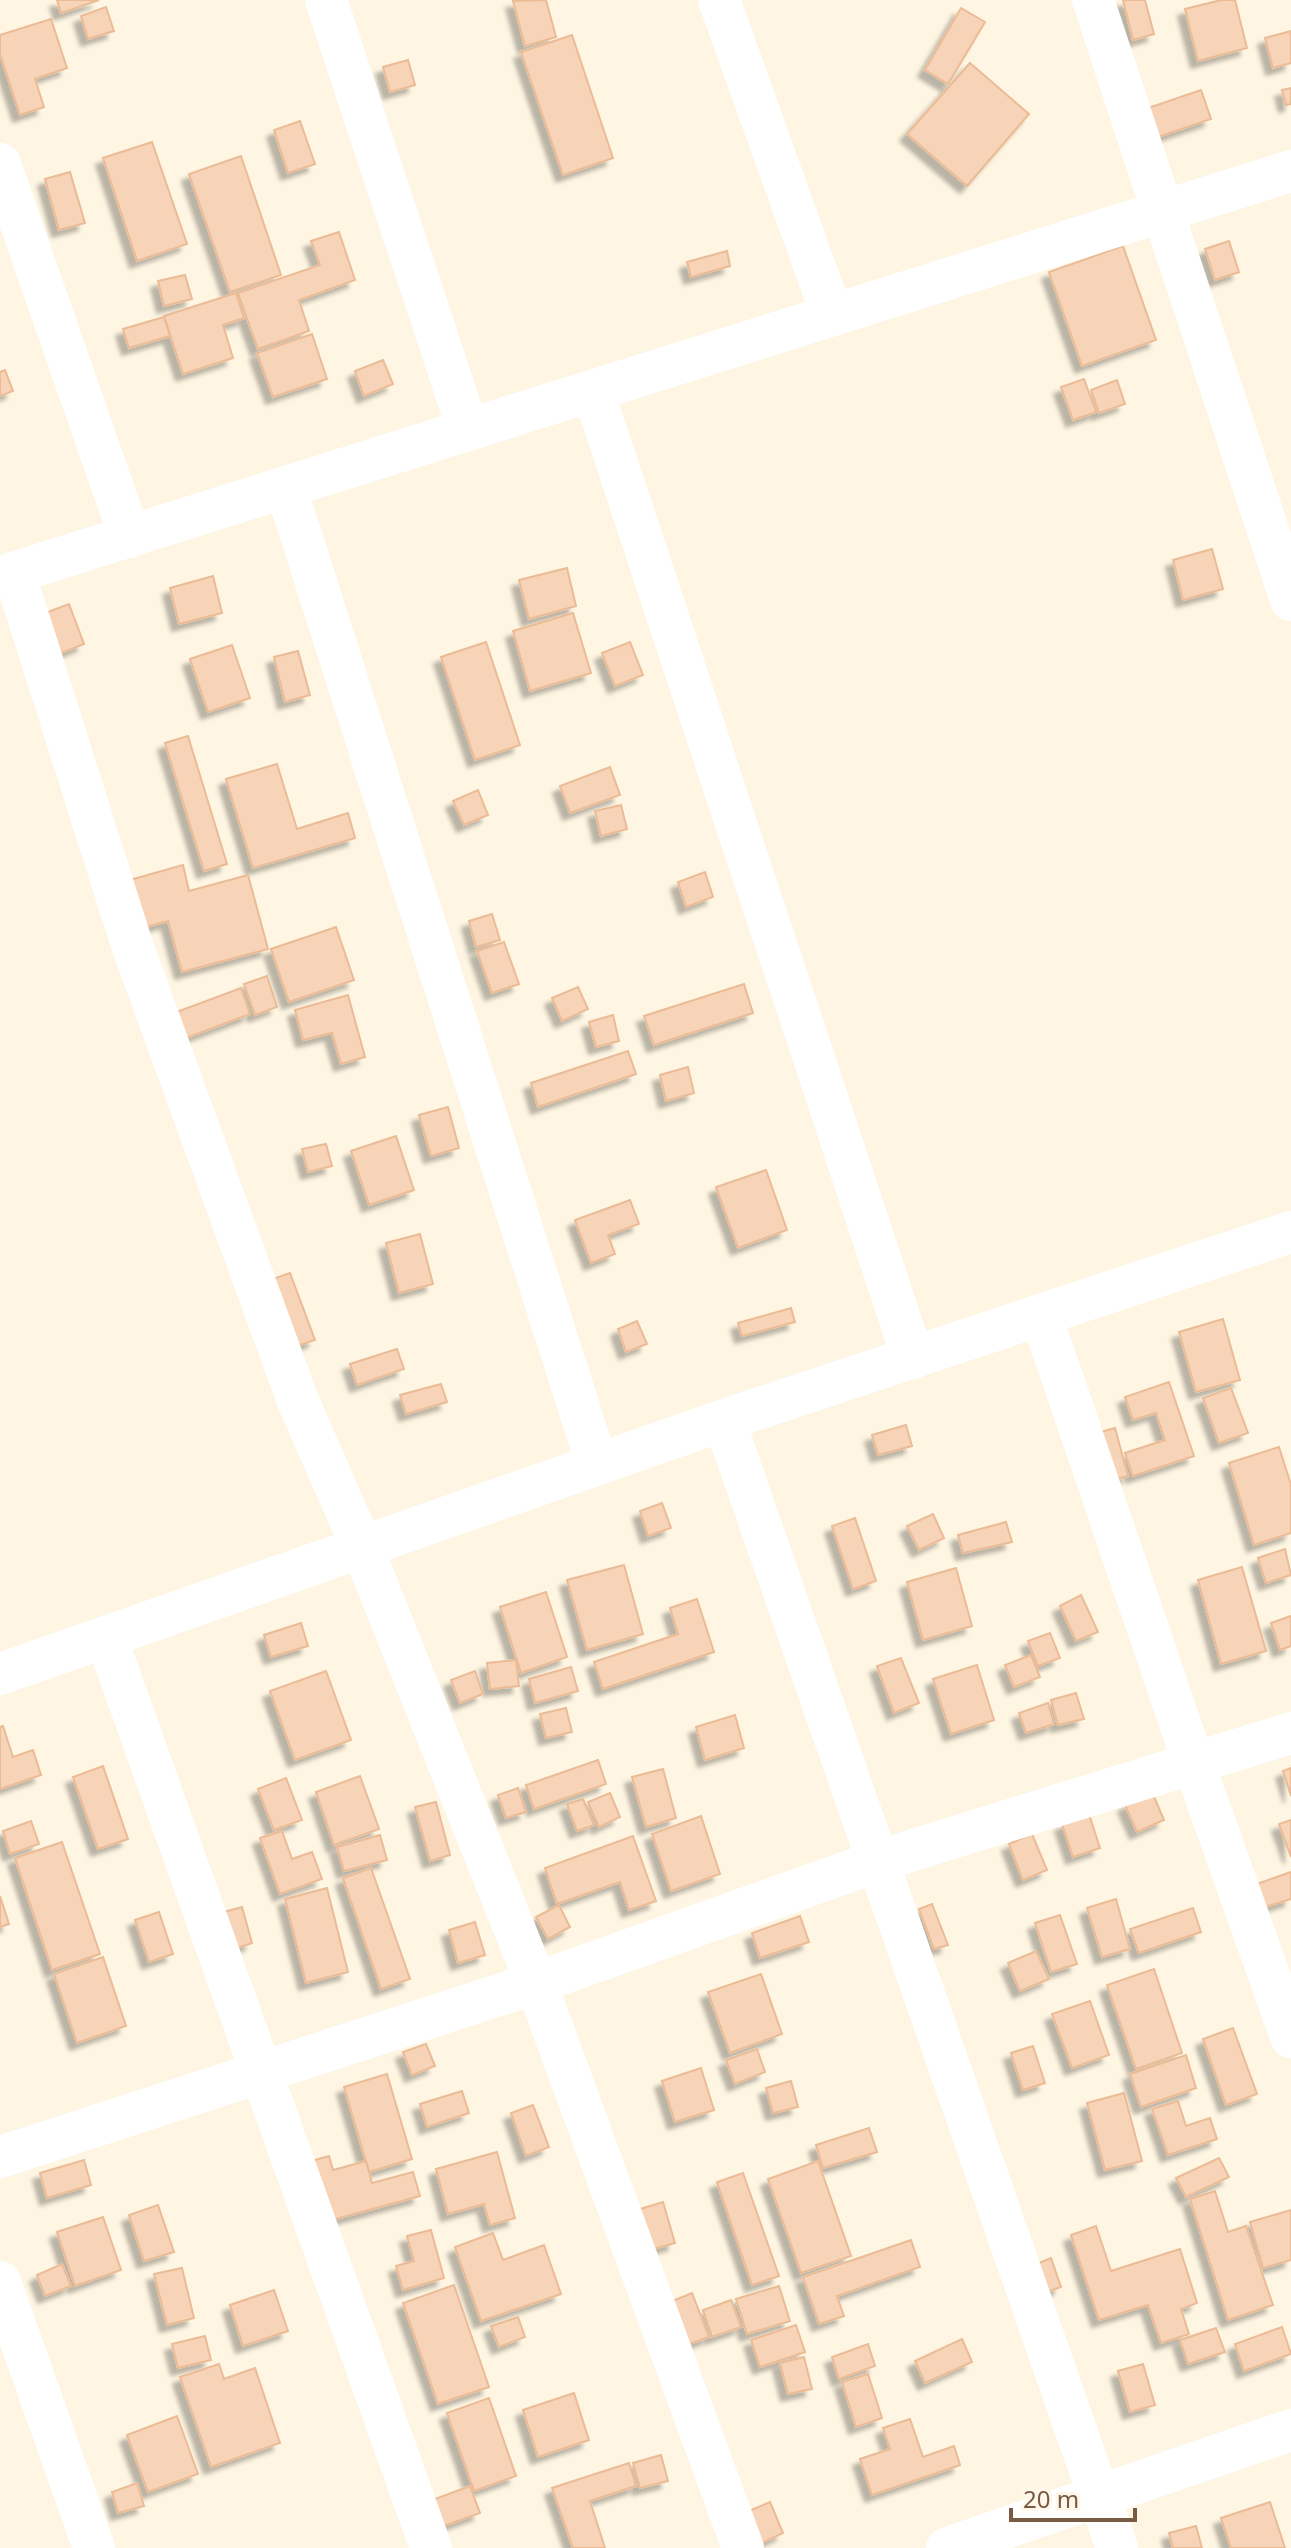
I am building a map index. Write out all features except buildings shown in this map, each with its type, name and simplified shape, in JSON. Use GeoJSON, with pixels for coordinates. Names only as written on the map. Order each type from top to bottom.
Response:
{"type":"FeatureCollection","features":[{"type":"Feature","properties":{"kind":"street"},"geometry":{"type":"LineString","coordinates":[[326,0],[468,430]]}},
{"type":"Feature","properties":{"kind":"street"},"geometry":{"type":"LineString","coordinates":[[1093,0],[1164,212],[1278,517],[1291,600]]}},
{"type":"Feature","properties":{"kind":"street"},"geometry":{"type":"LineString","coordinates":[[725,2],[832,315]]}},
{"type":"Feature","properties":{"kind":"street"},"geometry":{"type":"LineString","coordinates":[[0,164],[130,537]]}},
{"type":"Feature","properties":{"kind":"street"},"geometry":{"type":"LineString","coordinates":[[743,2548],[536,1983],[362,1547],[298,1401],[132,945],[7,575],[1291,171]]}},
{"type":"Feature","properties":{"kind":"street"},"geometry":{"type":"LineString","coordinates":[[593,391],[913,1358]]}},
{"type":"Feature","properties":{"kind":"street"},"geometry":{"type":"LineString","coordinates":[[286,488],[597,1464]]}},
{"type":"Feature","properties":{"kind":"street"},"geometry":{"type":"LineString","coordinates":[[0,1674],[724,1420],[1291,1232]]}},
{"type":"Feature","properties":{"kind":"street"},"geometry":{"type":"LineString","coordinates":[[1041,1315],[1291,2037]]}},
{"type":"Feature","properties":{"kind":"street"},"geometry":{"type":"LineString","coordinates":[[724,1420],[1117,2548]]}},
{"type":"Feature","properties":{"kind":"street"},"geometry":{"type":"LineString","coordinates":[[106,1637],[431,2548]]}},
{"type":"Feature","properties":{"kind":"street"},"geometry":{"type":"LineString","coordinates":[[0,2157],[536,1983],[878,1861],[1291,1733]]}},
{"type":"Feature","properties":{"kind":"street"},"geometry":{"type":"LineString","coordinates":[[0,2282],[94,2548]]}},
{"type":"Feature","properties":{"kind":"street"},"geometry":{"type":"LineString","coordinates":[[947,2548],[1291,2430]]}}]}
